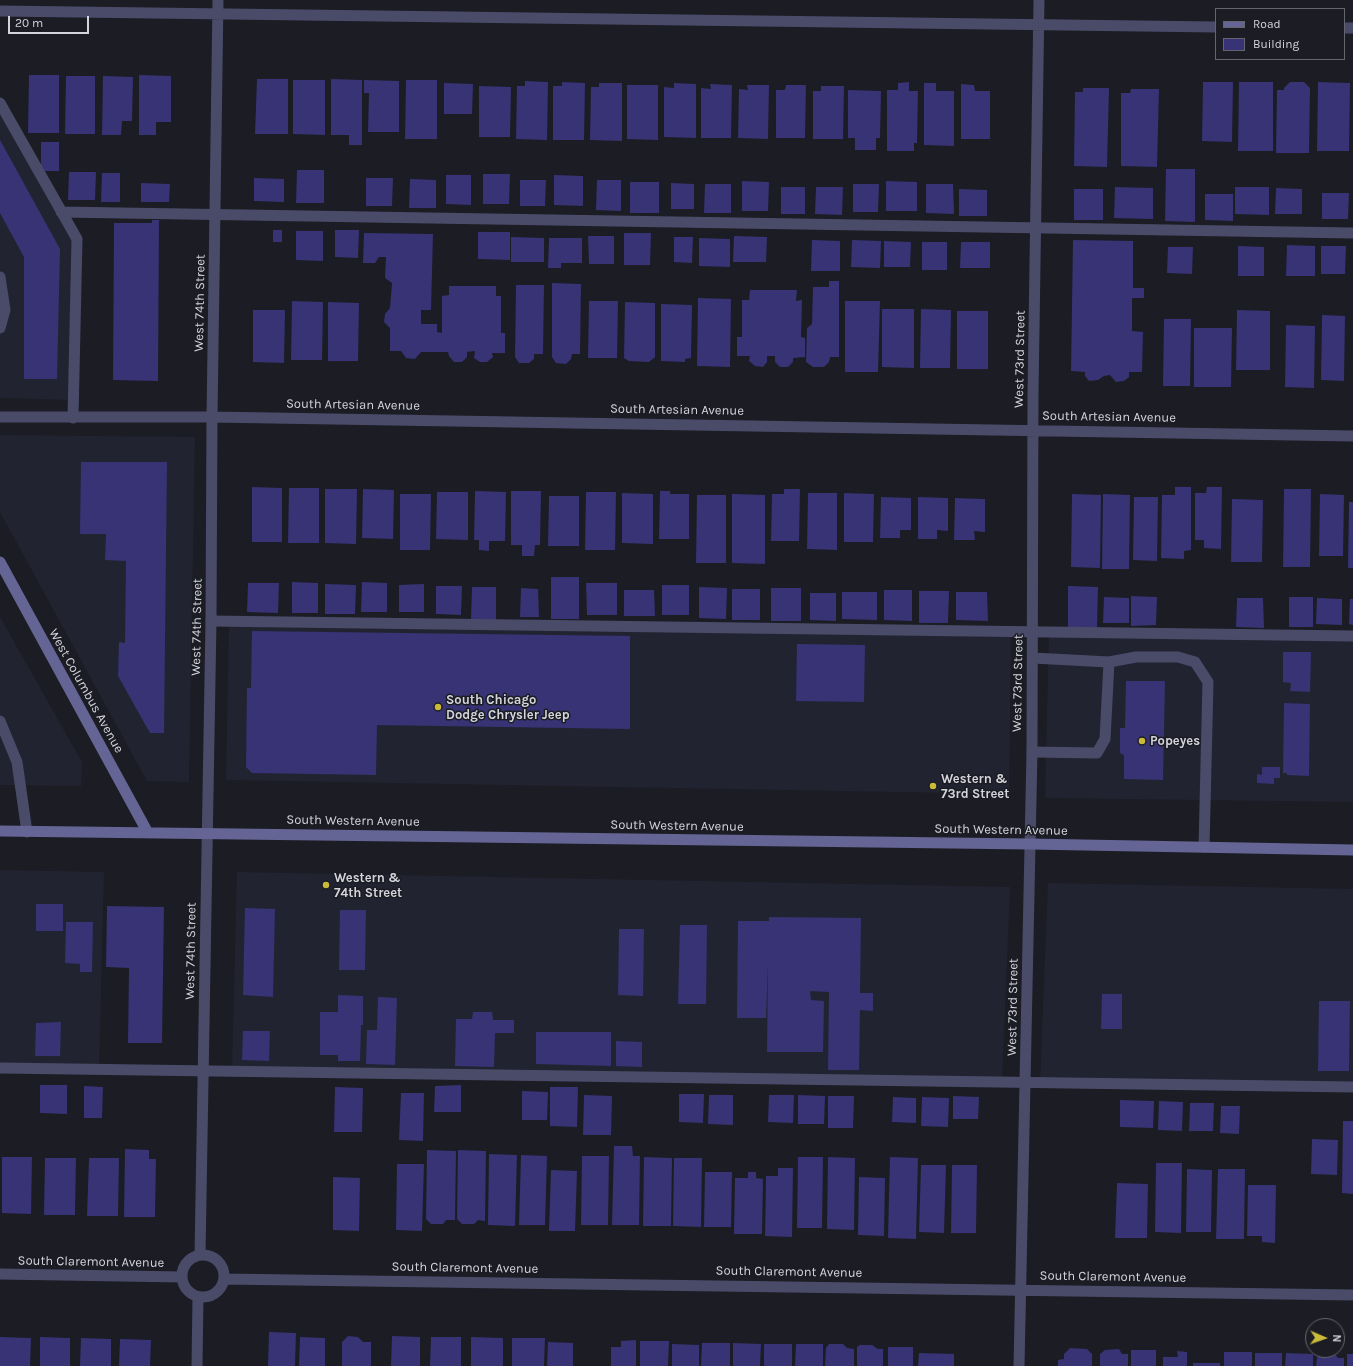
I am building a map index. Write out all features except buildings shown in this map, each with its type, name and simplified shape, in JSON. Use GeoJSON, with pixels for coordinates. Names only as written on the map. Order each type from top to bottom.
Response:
{"type":"FeatureCollection","features":[{"type":"Feature","properties":{"kind":"main road","name":"West Columbus Avenue"},"geometry":{"type":"LineString","coordinates":[[0,562],[148,833]]}},
{"type":"Feature","properties":{"kind":"main road","name":"South Western Avenue"},"geometry":{"type":"LineString","coordinates":[[0,831],[1030,844],[1353,850]]}},
{"type":"Feature","properties":{"kind":"street","name":"West 74th Street"},"geometry":{"type":"LineString","coordinates":[[200,1255],[211,621],[212,417],[218,0]]}},
{"type":"Feature","properties":{"kind":"street","name":"West 73rd Street"},"geometry":{"type":"LineString","coordinates":[[1019,1366],[1032,752],[1033,430],[1039,0]]}},
{"type":"Feature","properties":{"kind":"street"},"geometry":{"type":"LineString","coordinates":[[0,11],[1215,27]]}},
{"type":"Feature","properties":{"kind":"street"},"geometry":{"type":"LineString","coordinates":[[0,103],[76,239],[73,418]]}},
{"type":"Feature","properties":{"kind":"street"},"geometry":{"type":"LineString","coordinates":[[61,212],[1353,233]]}},
{"type":"Feature","properties":{"kind":"street"},"geometry":{"type":"LineString","coordinates":[[0,277],[5,310],[0,328]]}},
{"type":"Feature","properties":{"kind":"street","name":"South Artesian Avenue"},"geometry":{"type":"LineString","coordinates":[[0,417],[212,417],[1353,436]]}},
{"type":"Feature","properties":{"kind":"street"},"geometry":{"type":"LineString","coordinates":[[211,621],[1353,636]]}},
{"type":"Feature","properties":{"kind":"street"},"geometry":{"type":"LineString","coordinates":[[1032,658],[1109,662],[1136,657],[1178,656],[1195,662],[1208,682],[1204,847]]}},
{"type":"Feature","properties":{"kind":"street"},"geometry":{"type":"LineString","coordinates":[[1032,752],[1097,753],[1105,739],[1109,662]]}},
{"type":"Feature","properties":{"kind":"street"},"geometry":{"type":"LineString","coordinates":[[0,721],[17,762],[27,832]]}},
{"type":"Feature","properties":{"kind":"street"},"geometry":{"type":"LineString","coordinates":[[0,1068],[1353,1088]]}},
{"type":"Feature","properties":{"kind":"street"},"geometry":{"type":"LineString","coordinates":[[200,1255],[213,1257],[218,1261],[222,1267],[224,1279],[217,1292],[205,1297],[198,1296],[187,1290],[182,1277],[185,1265],[194,1257],[200,1255]]}},
{"type":"Feature","properties":{"kind":"street","name":"South Claremont Avenue"},"geometry":{"type":"LineString","coordinates":[[0,1274],[182,1277]]}},
{"type":"Feature","properties":{"kind":"street","name":"South Claremont Avenue"},"geometry":{"type":"LineString","coordinates":[[224,1279],[1353,1295]]}},
{"type":"Feature","properties":{"kind":"street"},"geometry":{"type":"LineString","coordinates":[[197,1366],[198,1296]]}},
{"type":"Feature","properties":{"kind":"shaded area"},"geometry":{"type":"Polygon","coordinates":[[[0,103],[77,239],[74,400],[0,398],[0,103]]]}},
{"type":"Feature","properties":{"kind":"shaded area"},"geometry":{"type":"Polygon","coordinates":[[[0,435],[195,437],[189,782],[147,781],[0,512],[0,435]]]}},
{"type":"Feature","properties":{"kind":"shaded area"},"geometry":{"type":"Polygon","coordinates":[[[0,617],[82,762],[81,786],[0,785],[0,617]]]}},
{"type":"Feature","properties":{"kind":"shaded area"},"geometry":{"type":"Polygon","coordinates":[[[229,622],[1011,631],[1009,794],[226,780],[229,622]]]}},
{"type":"Feature","properties":{"kind":"shaded area"},"geometry":{"type":"Polygon","coordinates":[[[1049,632],[1353,636],[1353,802],[1045,798],[1049,632]]]}},
{"type":"Feature","properties":{"kind":"shaded area"},"geometry":{"type":"Polygon","coordinates":[[[0,870],[104,872],[99,1069],[0,1068],[0,870]]]}},
{"type":"Feature","properties":{"kind":"shaded area"},"geometry":{"type":"Polygon","coordinates":[[[237,872],[1010,887],[1002,1082],[232,1071],[237,872]]]}},
{"type":"Feature","properties":{"kind":"shaded area"},"geometry":{"type":"Polygon","coordinates":[[[1048,883],[1353,889],[1353,1087],[1040,1083],[1048,883]]]}},
{"type":"Feature","properties":{"kind":"place","name":"South Chicago Dodge Chrysler Jeep"},"geometry":{"type":"Point","coordinates":[438,707]}},
{"type":"Feature","properties":{"kind":"place","name":"Popeyes"},"geometry":{"type":"Point","coordinates":[1142,741]}},
{"type":"Feature","properties":{"kind":"place","name":"Western & 73rd Street"},"geometry":{"type":"Point","coordinates":[933,786]}},
{"type":"Feature","properties":{"kind":"place","name":"Western & 74th Street"},"geometry":{"type":"Point","coordinates":[326,885]}}]}
